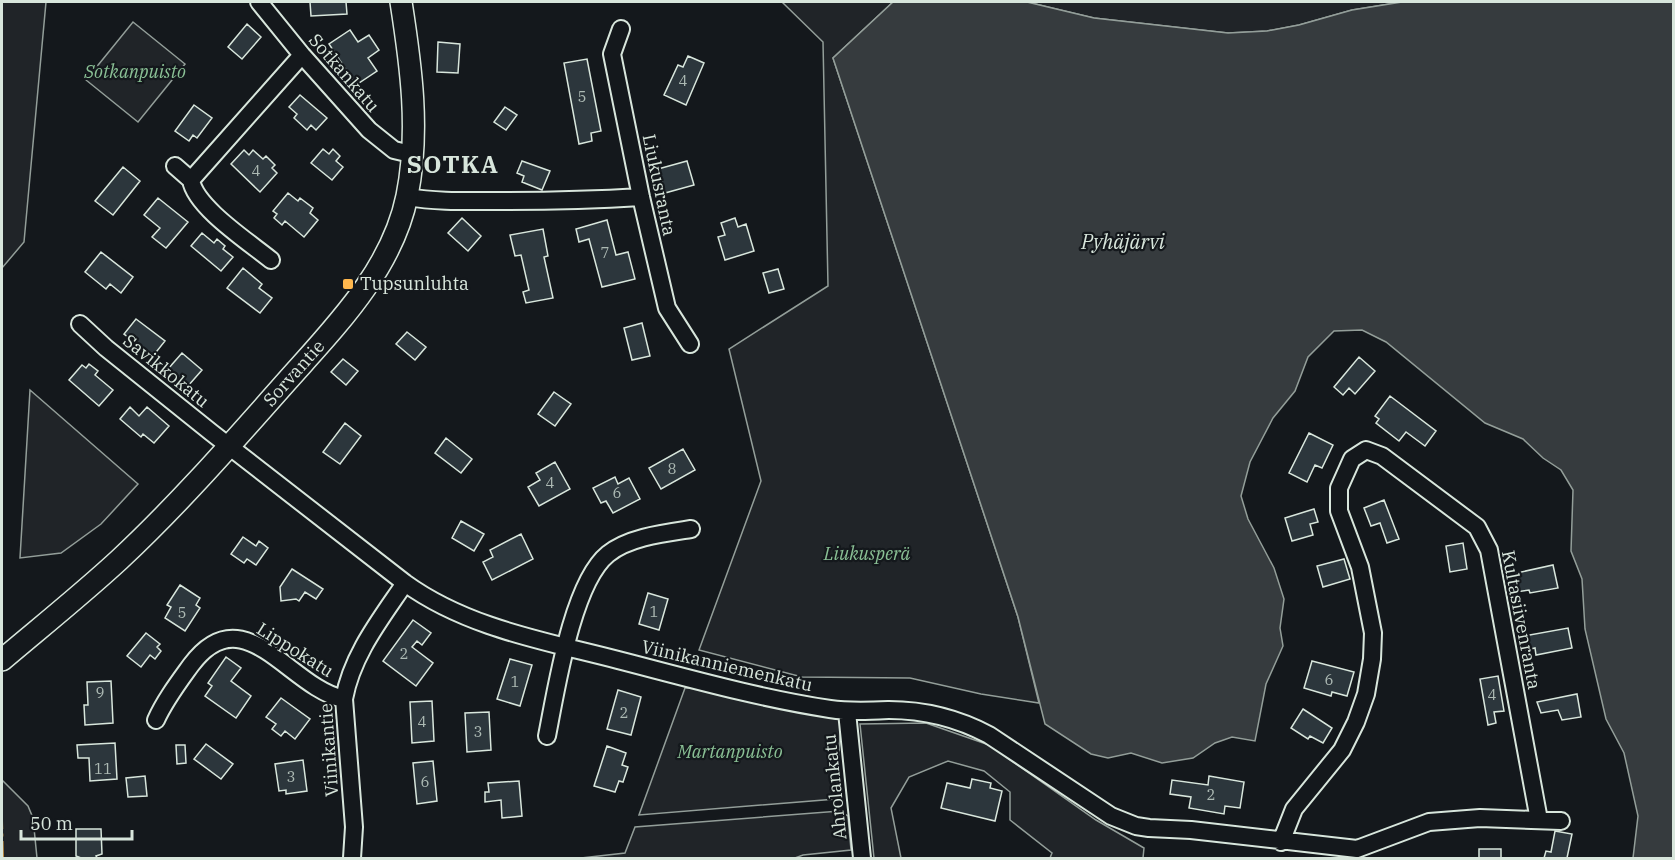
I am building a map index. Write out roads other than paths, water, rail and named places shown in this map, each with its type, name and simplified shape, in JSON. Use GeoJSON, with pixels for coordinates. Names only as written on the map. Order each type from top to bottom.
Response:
{"type":"FeatureCollection","features":[{"type":"Feature","properties":{"kind":"main road","name":"Sorvantie"},"geometry":{"type":"LineString","coordinates":[[2,660],[119,560],[229,446],[337,325],[362,293],[386,252],[407,197],[413,106],[410,63],[401,2]]}},
{"type":"Feature","properties":{"kind":"street","name":"Sotkankatu"},"geometry":{"type":"LineString","coordinates":[[259,2],[302,55],[377,138],[394,150],[411,154]]}},
{"type":"Feature","properties":{"kind":"street","name":"Liukusranta"},"geometry":{"type":"LineString","coordinates":[[621,29],[612,54],[641,197],[667,308],[690,344]]}},
{"type":"Feature","properties":{"kind":"street"},"geometry":{"type":"LineString","coordinates":[[191,180],[302,55]]}},
{"type":"Feature","properties":{"kind":"street"},"geometry":{"type":"LineString","coordinates":[[175,166],[191,180],[195,192],[204,205],[271,260]]}},
{"type":"Feature","properties":{"kind":"street"},"geometry":{"type":"LineString","coordinates":[[407,197],[430,201],[588,201],[641,197]]}},
{"type":"Feature","properties":{"kind":"street","name":"Savikkokatu"},"geometry":{"type":"LineString","coordinates":[[80,324],[106,348],[229,446]]}},
{"type":"Feature","properties":{"kind":"street","name":"Viinikanniemenkatu"},"geometry":{"type":"LineString","coordinates":[[229,446],[405,583],[436,603],[471,619],[759,697],[848,712],[934,714],[968,724],[989,735],[1097,807],[1136,826],[1357,849],[1429,822],[1480,818],[1561,821]]}},
{"type":"Feature","properties":{"kind":"street","name":"Kultasiivenranta"},"geometry":{"type":"LineString","coordinates":[[1281,842],[1294,809],[1342,750],[1356,722],[1366,694],[1372,659],[1373,633],[1360,567],[1339,511],[1339,488],[1352,459],[1366,450],[1382,456],[1478,527],[1490,550],[1539,820]]}},
{"type":"Feature","properties":{"kind":"street"},"geometry":{"type":"LineString","coordinates":[[547,736],[566,646],[585,587],[595,570],[608,554],[633,541],[656,534],[691,529]]}},
{"type":"Feature","properties":{"kind":"street","name":"Viinikantie"},"geometry":{"type":"LineString","coordinates":[[352,858],[354,827],[344,699],[349,676],[363,646],[405,583]]}},
{"type":"Feature","properties":{"kind":"street","name":"Lippokatu"},"geometry":{"type":"LineString","coordinates":[[156,720],[169,695],[196,657],[209,646],[226,639],[241,639],[255,645],[319,689],[344,699]]}},
{"type":"Feature","properties":{"kind":"street","name":"Ahrolankatu"},"geometry":{"type":"LineString","coordinates":[[848,712],[862,858]]}},
{"type":"Feature","properties":{"kind":"water","name":"Pyhäjärvi"},"geometry":{"type":"Polygon","coordinates":[[[893,2],[1027,2],[1094,18],[1228,33],[1267,31],[1299,25],[1352,10],[1402,2],[1673,2],[1673,858],[1633,858],[1638,816],[1624,753],[1606,719],[1585,629],[1582,579],[1571,551],[1573,490],[1561,470],[1543,458],[1523,439],[1485,423],[1386,342],[1362,330],[1334,331],[1308,357],[1295,391],[1273,418],[1250,462],[1241,496],[1248,519],[1274,568],[1284,599],[1280,628],[1283,646],[1266,684],[1255,741],[1232,737],[1215,743],[1193,758],[1162,763],[1131,753],[1108,758],[1091,754],[1045,724],[1018,617],[833,58],[893,2]]]}},
{"type":"Feature","properties":{"kind":"place","name":"Tupsunluhta"},"geometry":{"type":"Point","coordinates":[348,284]}},
{"type":"Feature","properties":{"kind":"district","name":"SOTKA"},"geometry":{"type":"Point","coordinates":[453,165]}},
{"type":"Feature","properties":{"kind":"park label","name":"Sotkanpuisto"},"geometry":{"type":"Point","coordinates":[135,72]}},
{"type":"Feature","properties":{"kind":"park label","name":"Liukusperä"},"geometry":{"type":"Point","coordinates":[867,554]}},
{"type":"Feature","properties":{"kind":"park label","name":"Martanpuisto"},"geometry":{"type":"Point","coordinates":[730,752]}}]}
